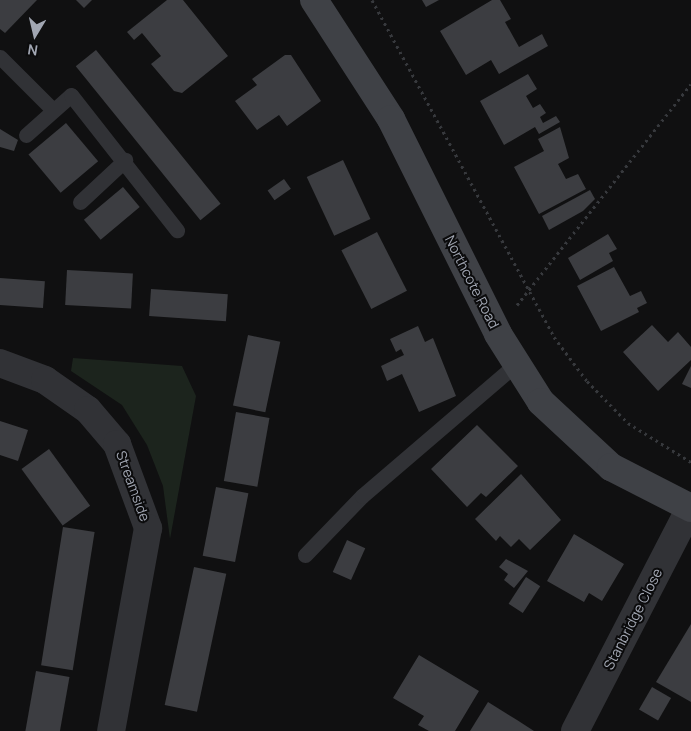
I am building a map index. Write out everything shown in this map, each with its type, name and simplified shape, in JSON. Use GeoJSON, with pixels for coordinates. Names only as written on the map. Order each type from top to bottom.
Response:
{"type":"FeatureCollection","features":[{"type":"Feature","properties":{"kind":"street","name":"Northcote Road"},"geometry":{"type":"LineString","coordinates":[[314,0],[391,119],[498,334],[541,402],[612,467],[691,508]]}},
{"type":"Feature","properties":{"kind":"street","name":"Streamside"},"geometry":{"type":"LineString","coordinates":[[0,362],[45,380],[88,410],[117,444],[148,528],[111,731]]}},
{"type":"Feature","properties":{"kind":"street","name":"Stanbridge Close"},"geometry":{"type":"LineString","coordinates":[[575,731],[691,508]]}},
{"type":"Feature","properties":{"kind":"lane"},"geometry":{"type":"LineString","coordinates":[[0,58],[53,110]]}},
{"type":"Feature","properties":{"kind":"lane"},"geometry":{"type":"LineString","coordinates":[[26,135],[71,95],[125,160],[177,230]]}},
{"type":"Feature","properties":{"kind":"lane"},"geometry":{"type":"LineString","coordinates":[[80,202],[125,160]]}},
{"type":"Feature","properties":{"kind":"lane"},"geometry":{"type":"LineString","coordinates":[[305,555],[362,496],[516,365]]}},
{"type":"Feature","properties":{"kind":"path"},"geometry":{"type":"LineString","coordinates":[[372,0],[529,287],[554,337],[587,381],[628,423],[691,462]]}},
{"type":"Feature","properties":{"kind":"path"},"geometry":{"type":"LineString","coordinates":[[498,334],[529,287],[691,84]]}},
{"type":"Feature","properties":{"kind":"shaded area"},"geometry":{"type":"Polygon","coordinates":[[[73,358],[182,366],[196,396],[170,539],[163,486],[147,445],[122,405],[71,371],[73,358]]]}},
{"type":"Feature","properties":{"kind":"building"},"geometry":{"type":"Polygon","coordinates":[[[0,0],[37,0],[5,33],[0,29],[0,0]]]}},
{"type":"Feature","properties":{"kind":"building"},"geometry":{"type":"Polygon","coordinates":[[[76,0],[92,0],[84,8],[76,0]]]}},
{"type":"Feature","properties":{"kind":"building"},"geometry":{"type":"Polygon","coordinates":[[[167,0],[183,0],[228,56],[182,93],[174,91],[151,64],[161,56],[142,33],[134,40],[127,32],[167,0]]]}},
{"type":"Feature","properties":{"kind":"building"},"geometry":{"type":"Polygon","coordinates":[[[422,0],[439,0],[426,7],[422,0]]]}},
{"type":"Feature","properties":{"kind":"building"},"geometry":{"type":"Polygon","coordinates":[[[492,0],[500,0],[511,19],[505,22],[519,47],[542,34],[548,46],[499,74],[491,60],[466,75],[440,31],[492,0]]]}},
{"type":"Feature","properties":{"kind":"building"},"geometry":{"type":"Polygon","coordinates":[[[96,50],[221,204],[200,220],[76,66],[96,50]]]}},
{"type":"Feature","properties":{"kind":"building"},"geometry":{"type":"Polygon","coordinates":[[[285,55],[291,55],[321,101],[287,126],[279,115],[257,130],[235,101],[257,85],[252,79],[285,55]]]}},
{"type":"Feature","properties":{"kind":"building"},"geometry":{"type":"Polygon","coordinates":[[[528,74],[537,89],[526,96],[533,108],[540,104],[546,113],[540,117],[543,123],[556,116],[560,122],[539,134],[535,127],[504,145],[480,101],[528,74]]]}},
{"type":"Feature","properties":{"kind":"building"},"geometry":{"type":"Polygon","coordinates":[[[66,123],[98,161],[61,193],[28,154],[66,123]]]}},
{"type":"Feature","properties":{"kind":"building"},"geometry":{"type":"Polygon","coordinates":[[[560,127],[569,158],[558,164],[566,179],[578,174],[586,189],[539,214],[514,167],[544,151],[538,139],[560,127]]]}},
{"type":"Feature","properties":{"kind":"building"},"geometry":{"type":"Polygon","coordinates":[[[0,129],[18,140],[14,151],[0,147],[0,129]]]}},
{"type":"Feature","properties":{"kind":"building"},"geometry":{"type":"Polygon","coordinates":[[[343,160],[370,219],[334,236],[307,177],[343,160]]]}},
{"type":"Feature","properties":{"kind":"building"},"geometry":{"type":"Polygon","coordinates":[[[284,179],[291,189],[274,200],[268,190],[284,179]]]}},
{"type":"Feature","properties":{"kind":"building"},"geometry":{"type":"Polygon","coordinates":[[[123,187],[140,207],[101,240],[84,220],[123,187]]]}},
{"type":"Feature","properties":{"kind":"building"},"geometry":{"type":"Polygon","coordinates":[[[590,190],[595,199],[583,211],[549,230],[542,216],[590,190]]]}},
{"type":"Feature","properties":{"kind":"building"},"geometry":{"type":"Polygon","coordinates":[[[377,232],[407,291],[371,309],[341,250],[377,232]]]}},
{"type":"Feature","properties":{"kind":"building"},"geometry":{"type":"Polygon","coordinates":[[[608,234],[617,249],[609,253],[613,261],[580,280],[568,258],[608,234]]]}},
{"type":"Feature","properties":{"kind":"building"},"geometry":{"type":"Polygon","coordinates":[[[614,267],[630,296],[641,291],[647,303],[637,308],[639,312],[601,331],[577,286],[614,267]]]}},
{"type":"Feature","properties":{"kind":"building"},"geometry":{"type":"Polygon","coordinates":[[[67,270],[133,273],[131,308],[65,305],[67,270]]]}},
{"type":"Feature","properties":{"kind":"building"},"geometry":{"type":"Polygon","coordinates":[[[0,278],[45,281],[43,308],[0,305],[0,278]]]}},
{"type":"Feature","properties":{"kind":"building"},"geometry":{"type":"Polygon","coordinates":[[[151,289],[228,294],[226,321],[149,316],[151,289]]]}},
{"type":"Feature","properties":{"kind":"building"},"geometry":{"type":"Polygon","coordinates":[[[652,325],[668,342],[678,332],[691,347],[691,360],[658,391],[623,352],[652,325]]]}},
{"type":"Feature","properties":{"kind":"building"},"geometry":{"type":"Polygon","coordinates":[[[418,326],[425,342],[433,338],[456,396],[419,412],[402,374],[387,381],[381,366],[404,355],[401,349],[396,352],[390,339],[418,326]]]}},
{"type":"Feature","properties":{"kind":"building"},"geometry":{"type":"Polygon","coordinates":[[[248,335],[280,342],[265,412],[233,405],[248,335]]]}},
{"type":"Feature","properties":{"kind":"building"},"geometry":{"type":"Polygon","coordinates":[[[691,366],[691,388],[682,384],[691,366]]]}},
{"type":"Feature","properties":{"kind":"building"},"geometry":{"type":"Polygon","coordinates":[[[236,412],[269,418],[257,487],[224,481],[236,412]]]}},
{"type":"Feature","properties":{"kind":"building"},"geometry":{"type":"Polygon","coordinates":[[[0,421],[28,430],[18,461],[0,455],[0,421]]]}},
{"type":"Feature","properties":{"kind":"building"},"geometry":{"type":"Polygon","coordinates":[[[477,425],[518,466],[486,497],[481,493],[467,507],[431,469],[477,425]]]}},
{"type":"Feature","properties":{"kind":"building"},"geometry":{"type":"Polygon","coordinates":[[[49,449],[90,506],[63,526],[21,469],[49,449]]]}},
{"type":"Feature","properties":{"kind":"building"},"geometry":{"type":"Polygon","coordinates":[[[521,474],[561,520],[530,550],[519,539],[511,547],[500,536],[496,541],[475,519],[521,474]]]}},
{"type":"Feature","properties":{"kind":"building"},"geometry":{"type":"Polygon","coordinates":[[[216,487],[248,493],[235,562],[203,556],[216,487]]]}},
{"type":"Feature","properties":{"kind":"building"},"geometry":{"type":"Polygon","coordinates":[[[63,527],[95,532],[73,670],[41,665],[63,527]]]}},
{"type":"Feature","properties":{"kind":"building"},"geometry":{"type":"Polygon","coordinates":[[[574,534],[624,564],[602,601],[589,593],[584,602],[547,581],[574,534]]]}},
{"type":"Feature","properties":{"kind":"building"},"geometry":{"type":"Polygon","coordinates":[[[347,540],[365,548],[351,580],[333,572],[347,540]]]}},
{"type":"Feature","properties":{"kind":"building"},"geometry":{"type":"Polygon","coordinates":[[[506,559],[528,571],[514,588],[504,580],[508,574],[499,567],[506,559]]]}},
{"type":"Feature","properties":{"kind":"building"},"geometry":{"type":"Polygon","coordinates":[[[194,567],[226,574],[197,712],[165,705],[194,567]]]}},
{"type":"Feature","properties":{"kind":"building"},"geometry":{"type":"Polygon","coordinates":[[[526,577],[540,586],[523,613],[509,604],[526,577]]]}},
{"type":"Feature","properties":{"kind":"building"},"geometry":{"type":"Polygon","coordinates":[[[691,624],[691,702],[656,682],[691,624]]]}},
{"type":"Feature","properties":{"kind":"building"},"geometry":{"type":"Polygon","coordinates":[[[419,655],[479,691],[455,731],[429,731],[418,725],[424,716],[393,698],[419,655]]]}},
{"type":"Feature","properties":{"kind":"building"},"geometry":{"type":"Polygon","coordinates":[[[36,671],[69,677],[60,731],[25,731],[36,671]]]}},
{"type":"Feature","properties":{"kind":"building"},"geometry":{"type":"Polygon","coordinates":[[[652,687],[671,698],[658,721],[639,710],[652,687]]]}},
{"type":"Feature","properties":{"kind":"building"},"geometry":{"type":"Polygon","coordinates":[[[488,702],[517,720],[534,731],[470,731],[488,702]]]}}]}
